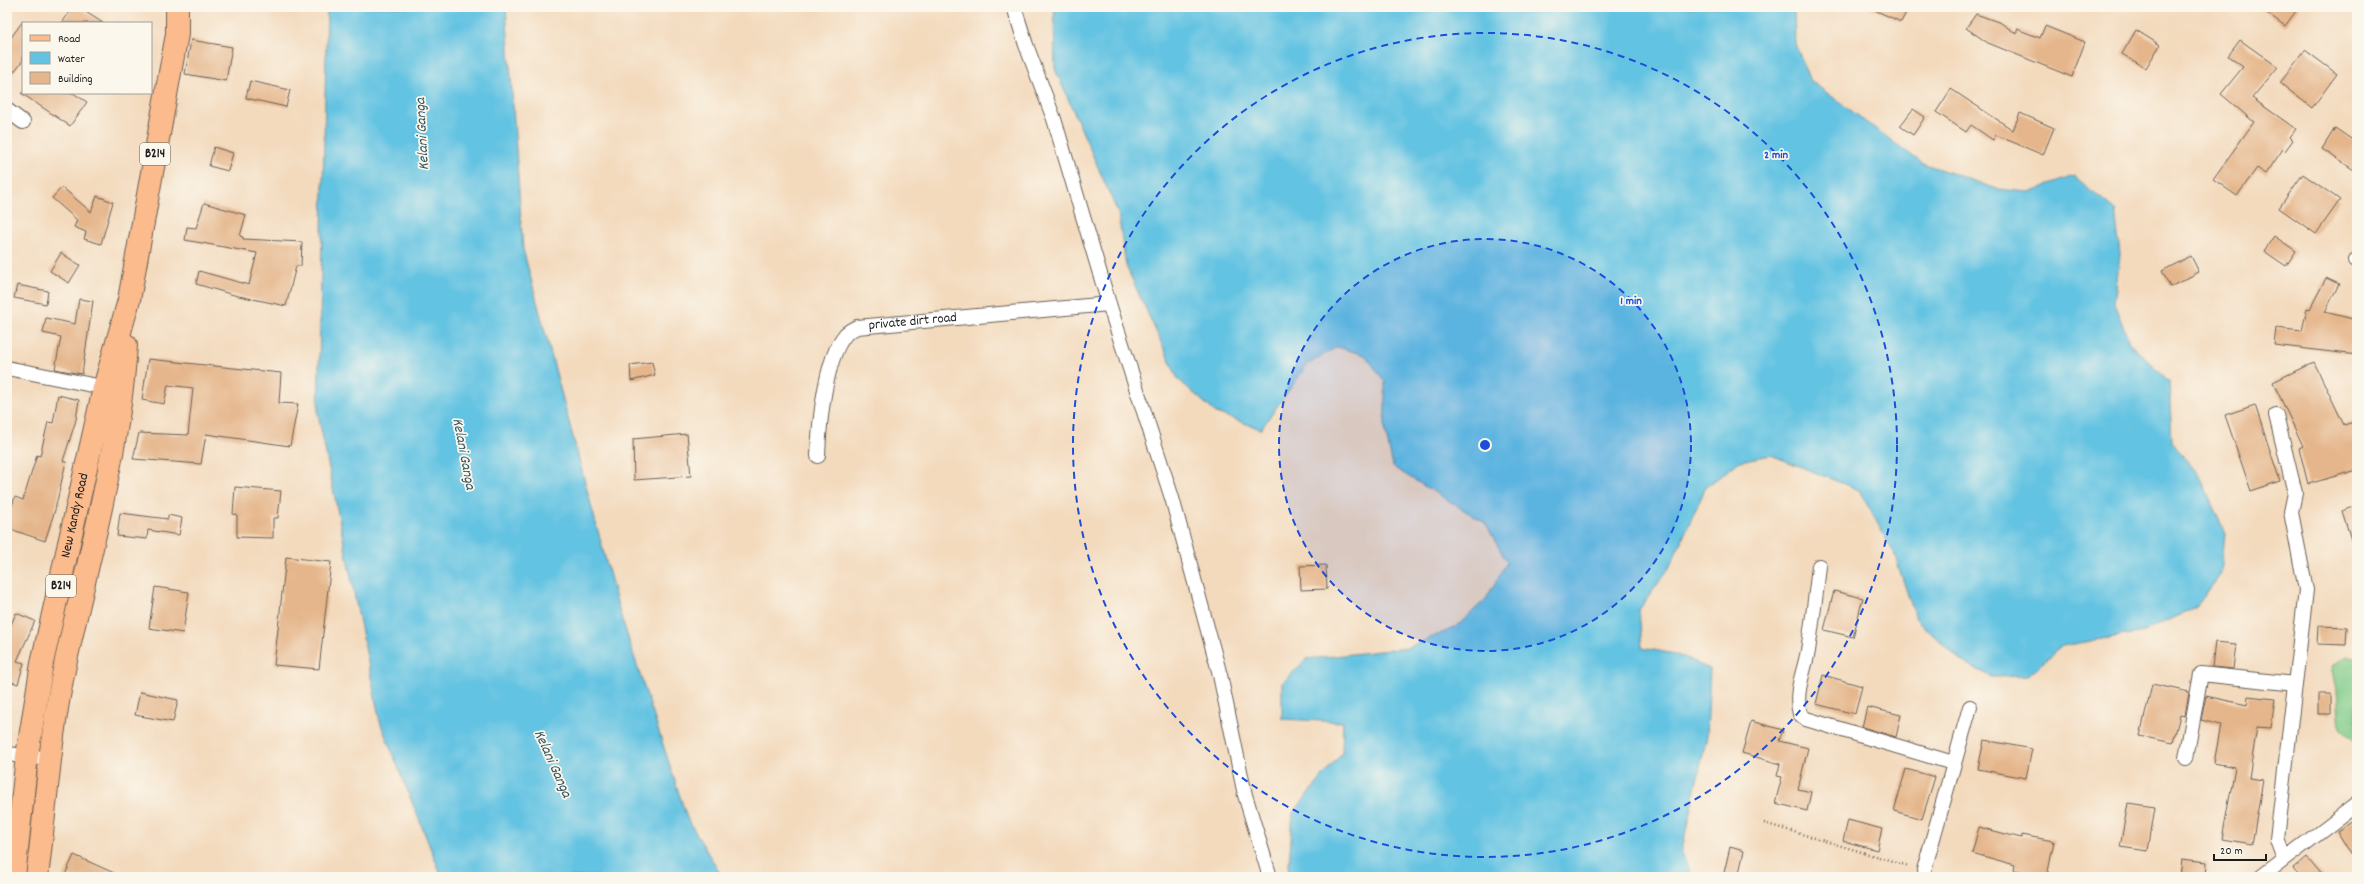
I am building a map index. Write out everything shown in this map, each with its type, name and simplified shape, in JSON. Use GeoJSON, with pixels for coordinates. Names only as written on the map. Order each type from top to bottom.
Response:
{"type":"FeatureCollection","features":[{"type":"Feature","properties":{"kind":"main road","name":"New Kandy Road"},"geometry":{"type":"LineString","coordinates":[[14,877],[17,755],[113,389],[177,34],[177,7]]}},
{"type":"Feature","properties":{"kind":"main road","name":"New Kandy Road"},"geometry":{"type":"LineString","coordinates":[[37,877],[50,759],[65,665],[104,495],[113,389]]}},
{"type":"Feature","properties":{"kind":"street"},"geometry":{"type":"LineString","coordinates":[[1014,7],[1026,45],[1054,119],[1109,304],[1172,498],[1220,675],[1245,795],[1270,877]]}},
{"type":"Feature","properties":{"kind":"street"},"geometry":{"type":"LineString","coordinates":[[7,110],[23,122]]}},
{"type":"Feature","properties":{"kind":"street","name":"private dirt road"},"geometry":{"type":"LineString","coordinates":[[818,456],[819,420],[835,352],[845,334],[857,326],[1109,304]]}},
{"type":"Feature","properties":{"kind":"street"},"geometry":{"type":"LineString","coordinates":[[7,368],[113,389]]}},
{"type":"Feature","properties":{"kind":"street"},"geometry":{"type":"LineString","coordinates":[[2276,415],[2295,493],[2292,512],[2306,590],[2277,839],[2284,858]]}},
{"type":"Feature","properties":{"kind":"street"},"geometry":{"type":"LineString","coordinates":[[1819,566],[1807,653],[1798,690],[1797,704],[1800,714],[1806,719],[1953,763]]}},
{"type":"Feature","properties":{"kind":"street"},"geometry":{"type":"LineString","coordinates":[[2186,758],[2201,674],[2295,684]]}},
{"type":"Feature","properties":{"kind":"street"},"geometry":{"type":"LineString","coordinates":[[1924,873],[1953,763],[1970,707]]}},
{"type":"Feature","properties":{"kind":"street"},"geometry":{"type":"LineString","coordinates":[[17,755],[50,759]]}},
{"type":"Feature","properties":{"kind":"street"},"geometry":{"type":"LineString","coordinates":[[2261,877],[2284,858],[2357,804]]}},
{"type":"Feature","properties":{"kind":"path"},"geometry":{"type":"LineString","coordinates":[[1764,823],[1924,873]]}},
{"type":"Feature","properties":{"kind":"green space"},"geometry":{"type":"Polygon","coordinates":[[[2348,656],[2357,657],[2357,743],[2340,728],[2337,690],[2332,666],[2348,656]]]}},
{"type":"Feature","properties":{"kind":"water","name":"Kelani Ganga"},"geometry":{"type":"Polygon","coordinates":[[[327,7],[506,7],[523,249],[619,610],[687,818],[722,877],[442,877],[380,722],[318,414],[327,7]]]}},
{"type":"Feature","properties":{"kind":"water"},"geometry":{"type":"Polygon","coordinates":[[[1055,7],[1794,7],[1795,44],[1811,81],[1922,163],[1997,189],[2029,192],[2074,176],[2115,210],[2120,254],[2114,304],[2131,345],[2169,381],[2172,442],[2201,478],[2225,534],[2221,574],[2196,607],[2143,632],[2062,646],[2027,676],[1992,677],[1960,660],[1916,619],[1894,553],[1859,490],[1771,455],[1740,461],[1706,487],[1669,568],[1639,610],[1642,648],[1675,654],[1710,669],[1707,735],[1681,854],[1694,877],[1288,877],[1293,813],[1342,753],[1343,722],[1282,719],[1282,683],[1307,659],[1407,648],[1456,627],[1486,599],[1507,562],[1485,523],[1393,467],[1385,430],[1385,382],[1365,355],[1337,347],[1307,365],[1261,429],[1216,413],[1178,379],[1126,266],[1118,213],[1055,69],[1055,7]]]}},
{"type":"Feature","properties":{"kind":"building"},"geometry":{"type":"Polygon","coordinates":[[[73,7],[78,7],[101,22],[63,22],[73,7]]]}},
{"type":"Feature","properties":{"kind":"building"},"geometry":{"type":"Polygon","coordinates":[[[1868,7],[1909,7],[1901,22],[1868,7]]]}},
{"type":"Feature","properties":{"kind":"building"},"geometry":{"type":"Polygon","coordinates":[[[2259,7],[2299,7],[2285,26],[2259,7]]]}},
{"type":"Feature","properties":{"kind":"building"},"geometry":{"type":"Polygon","coordinates":[[[1976,14],[2001,23],[2017,34],[2017,29],[2040,38],[2045,26],[2085,42],[2072,77],[1988,43],[1966,28],[1976,14]]]}},
{"type":"Feature","properties":{"kind":"building"},"geometry":{"type":"Polygon","coordinates":[[[22,22],[22,61],[7,81],[7,43],[22,22]]]}},
{"type":"Feature","properties":{"kind":"building"},"geometry":{"type":"Polygon","coordinates":[[[2136,30],[2160,45],[2146,68],[2122,54],[2136,30]]]}},
{"type":"Feature","properties":{"kind":"building"},"geometry":{"type":"Polygon","coordinates":[[[191,40],[232,47],[226,81],[185,74],[191,40]]]}},
{"type":"Feature","properties":{"kind":"building"},"geometry":{"type":"Polygon","coordinates":[[[2240,40],[2278,67],[2252,98],[2296,129],[2290,137],[2293,140],[2285,151],[2283,149],[2266,174],[2257,168],[2237,196],[2213,179],[2254,122],[2221,94],[2243,67],[2228,56],[2240,40]]]}},
{"type":"Feature","properties":{"kind":"building"},"geometry":{"type":"Polygon","coordinates":[[[2305,50],[2337,74],[2312,108],[2280,83],[2305,50]]]}},
{"type":"Feature","properties":{"kind":"building"},"geometry":{"type":"Polygon","coordinates":[[[250,81],[290,90],[286,107],[246,98],[250,81]]]}},
{"type":"Feature","properties":{"kind":"building"},"geometry":{"type":"Polygon","coordinates":[[[1951,89],[2013,130],[2020,113],[2054,128],[2043,155],[1996,135],[1993,140],[1971,125],[1966,132],[1936,112],[1951,89]]]}},
{"type":"Feature","properties":{"kind":"building"},"geometry":{"type":"Polygon","coordinates":[[[22,94],[75,94],[87,102],[70,126],[22,94]]]}},
{"type":"Feature","properties":{"kind":"building"},"geometry":{"type":"Polygon","coordinates":[[[1913,109],[1925,117],[1913,135],[1900,126],[1913,109]]]}},
{"type":"Feature","properties":{"kind":"building"},"geometry":{"type":"Polygon","coordinates":[[[2335,128],[2357,143],[2357,172],[2322,149],[2335,128]]]}},
{"type":"Feature","properties":{"kind":"building"},"geometry":{"type":"Polygon","coordinates":[[[214,147],[233,153],[228,171],[209,166],[214,147]]]}},
{"type":"Feature","properties":{"kind":"building"},"geometry":{"type":"Polygon","coordinates":[[[2303,174],[2340,200],[2316,234],[2279,208],[2303,174]]]}},
{"type":"Feature","properties":{"kind":"building"},"geometry":{"type":"Polygon","coordinates":[[[62,187],[91,212],[97,196],[113,202],[101,244],[84,239],[86,232],[74,227],[77,220],[52,198],[62,187]]]}},
{"type":"Feature","properties":{"kind":"building"},"geometry":{"type":"Polygon","coordinates":[[[204,203],[246,215],[240,236],[243,237],[243,239],[302,242],[301,266],[296,266],[286,306],[234,295],[196,284],[199,271],[249,285],[257,253],[185,240],[187,227],[196,228],[204,203]]]}},
{"type":"Feature","properties":{"kind":"building"},"geometry":{"type":"Polygon","coordinates":[[[2274,236],[2296,251],[2286,266],[2264,251],[2274,236]]]}},
{"type":"Feature","properties":{"kind":"building"},"geometry":{"type":"Polygon","coordinates":[[[61,253],[80,265],[69,283],[50,271],[61,253]]]}},
{"type":"Feature","properties":{"kind":"building"},"geometry":{"type":"Polygon","coordinates":[[[2191,256],[2199,272],[2170,287],[2162,271],[2191,256]]]}},
{"type":"Feature","properties":{"kind":"building"},"geometry":{"type":"Polygon","coordinates":[[[2326,278],[2339,284],[2325,312],[2357,320],[2357,355],[2274,345],[2276,328],[2302,331],[2307,308],[2310,309],[2326,278]]]}},
{"type":"Feature","properties":{"kind":"building"},"geometry":{"type":"Polygon","coordinates":[[[17,285],[48,291],[46,304],[14,298],[17,285]]]}},
{"type":"Feature","properties":{"kind":"building"},"geometry":{"type":"Polygon","coordinates":[[[79,299],[93,301],[82,374],[55,369],[61,337],[43,333],[46,318],[75,324],[79,299]]]}},
{"type":"Feature","properties":{"kind":"building"},"geometry":{"type":"Polygon","coordinates":[[[148,359],[281,373],[279,403],[298,404],[290,446],[206,434],[201,464],[133,459],[139,433],[188,435],[193,388],[168,385],[164,404],[142,400],[148,359]]]}},
{"type":"Feature","properties":{"kind":"building"},"geometry":{"type":"Polygon","coordinates":[[[652,362],[655,375],[631,381],[630,365],[652,362]]]}},
{"type":"Feature","properties":{"kind":"building"},"geometry":{"type":"Polygon","coordinates":[[[2314,362],[2344,425],[2357,421],[2357,470],[2308,484],[2299,448],[2303,446],[2273,382],[2314,362]]]}},
{"type":"Feature","properties":{"kind":"building"},"geometry":{"type":"Polygon","coordinates":[[[58,395],[79,400],[76,420],[63,461],[66,462],[55,510],[45,541],[7,528],[7,520],[15,497],[23,500],[37,455],[40,456],[48,422],[53,423],[58,395]]]}},
{"type":"Feature","properties":{"kind":"building"},"geometry":{"type":"Polygon","coordinates":[[[2255,405],[2280,481],[2251,491],[2225,415],[2255,405]]]}},
{"type":"Feature","properties":{"kind":"building"},"geometry":{"type":"Polygon","coordinates":[[[687,434],[691,476],[634,480],[633,439],[687,434]]]}},
{"type":"Feature","properties":{"kind":"building"},"geometry":{"type":"Polygon","coordinates":[[[235,487],[281,491],[278,518],[273,518],[273,538],[237,537],[237,515],[233,514],[235,487]]]}},
{"type":"Feature","properties":{"kind":"building"},"geometry":{"type":"Polygon","coordinates":[[[2357,506],[2357,548],[2354,549],[2342,511],[2357,506]]]}},
{"type":"Feature","properties":{"kind":"building"},"geometry":{"type":"Polygon","coordinates":[[[120,513],[168,519],[168,515],[182,518],[179,535],[148,530],[147,539],[117,536],[120,513]]]}},
{"type":"Feature","properties":{"kind":"building"},"geometry":{"type":"Polygon","coordinates":[[[286,557],[331,562],[319,669],[274,665],[286,557]]]}},
{"type":"Feature","properties":{"kind":"building"},"geometry":{"type":"Polygon","coordinates":[[[1326,565],[1327,589],[1301,590],[1300,566],[1326,565]]]}},
{"type":"Feature","properties":{"kind":"building"},"geometry":{"type":"Polygon","coordinates":[[[155,587],[189,592],[183,633],[149,628],[155,587]]]}},
{"type":"Feature","properties":{"kind":"building"},"geometry":{"type":"Polygon","coordinates":[[[1834,591],[1863,598],[1853,637],[1824,630],[1834,591]]]}},
{"type":"Feature","properties":{"kind":"building"},"geometry":{"type":"Polygon","coordinates":[[[16,613],[35,621],[17,661],[24,663],[18,684],[9,681],[7,686],[7,634],[16,613]]]}},
{"type":"Feature","properties":{"kind":"building"},"geometry":{"type":"Polygon","coordinates":[[[2318,626],[2347,627],[2346,645],[2317,644],[2318,626]]]}},
{"type":"Feature","properties":{"kind":"building"},"geometry":{"type":"Polygon","coordinates":[[[2215,642],[2236,644],[2233,669],[2212,667],[2215,642]]]}},
{"type":"Feature","properties":{"kind":"building"},"geometry":{"type":"Polygon","coordinates":[[[1823,675],[1862,686],[1855,714],[1816,704],[1823,675]]]}},
{"type":"Feature","properties":{"kind":"building"},"geometry":{"type":"Polygon","coordinates":[[[2152,684],[2189,692],[2185,716],[2180,715],[2173,743],[2140,736],[2152,684]]]}},
{"type":"Feature","properties":{"kind":"building"},"geometry":{"type":"Polygon","coordinates":[[[140,692],[178,700],[173,722],[135,715],[140,692]]]}},
{"type":"Feature","properties":{"kind":"building"},"geometry":{"type":"Polygon","coordinates":[[[2318,694],[2331,694],[2331,714],[2318,714],[2318,694]]]}},
{"type":"Feature","properties":{"kind":"building"},"geometry":{"type":"Polygon","coordinates":[[[2206,696],[2247,705],[2248,696],[2275,699],[2271,728],[2257,727],[2249,778],[2263,780],[2252,844],[2222,839],[2235,767],[2214,763],[2221,725],[2201,720],[2206,696]]]}},
{"type":"Feature","properties":{"kind":"building"},"geometry":{"type":"Polygon","coordinates":[[[1867,707],[1901,715],[1896,737],[1862,727],[1867,707]]]}},
{"type":"Feature","properties":{"kind":"building"},"geometry":{"type":"Polygon","coordinates":[[[1751,721],[1783,730],[1779,741],[1808,748],[1798,789],[1811,792],[1807,811],[1775,803],[1782,777],[1777,776],[1780,764],[1742,753],[1751,721]]]}},
{"type":"Feature","properties":{"kind":"building"},"geometry":{"type":"Polygon","coordinates":[[[1984,740],[2032,749],[2026,778],[1978,769],[1984,740]]]}},
{"type":"Feature","properties":{"kind":"building"},"geometry":{"type":"Polygon","coordinates":[[[1906,769],[1935,777],[1922,819],[1894,811],[1906,769]]]}},
{"type":"Feature","properties":{"kind":"building"},"geometry":{"type":"Polygon","coordinates":[[[2128,803],[2155,807],[2148,851],[2120,847],[2128,803]]]}},
{"type":"Feature","properties":{"kind":"building"},"geometry":{"type":"Polygon","coordinates":[[[2357,819],[2357,864],[2337,831],[2357,819]]]}},
{"type":"Feature","properties":{"kind":"building"},"geometry":{"type":"Polygon","coordinates":[[[1848,820],[1882,829],[1877,850],[1843,841],[1848,820]]]}},
{"type":"Feature","properties":{"kind":"building"},"geometry":{"type":"Polygon","coordinates":[[[1979,827],[2021,838],[2021,835],[2054,841],[2047,877],[2014,870],[2015,865],[1972,853],[1979,827]]]}},
{"type":"Feature","properties":{"kind":"building"},"geometry":{"type":"Polygon","coordinates":[[[1730,847],[1744,851],[1738,877],[1723,877],[1730,847]]]}},
{"type":"Feature","properties":{"kind":"building"},"geometry":{"type":"Polygon","coordinates":[[[74,855],[123,877],[64,877],[74,855]]]}},
{"type":"Feature","properties":{"kind":"building"},"geometry":{"type":"Polygon","coordinates":[[[2307,857],[2324,877],[2300,877],[2293,869],[2307,857]]]}},
{"type":"Feature","properties":{"kind":"building"},"geometry":{"type":"Polygon","coordinates":[[[2182,859],[2207,862],[2206,877],[2180,877],[2182,859]]]}}]}
